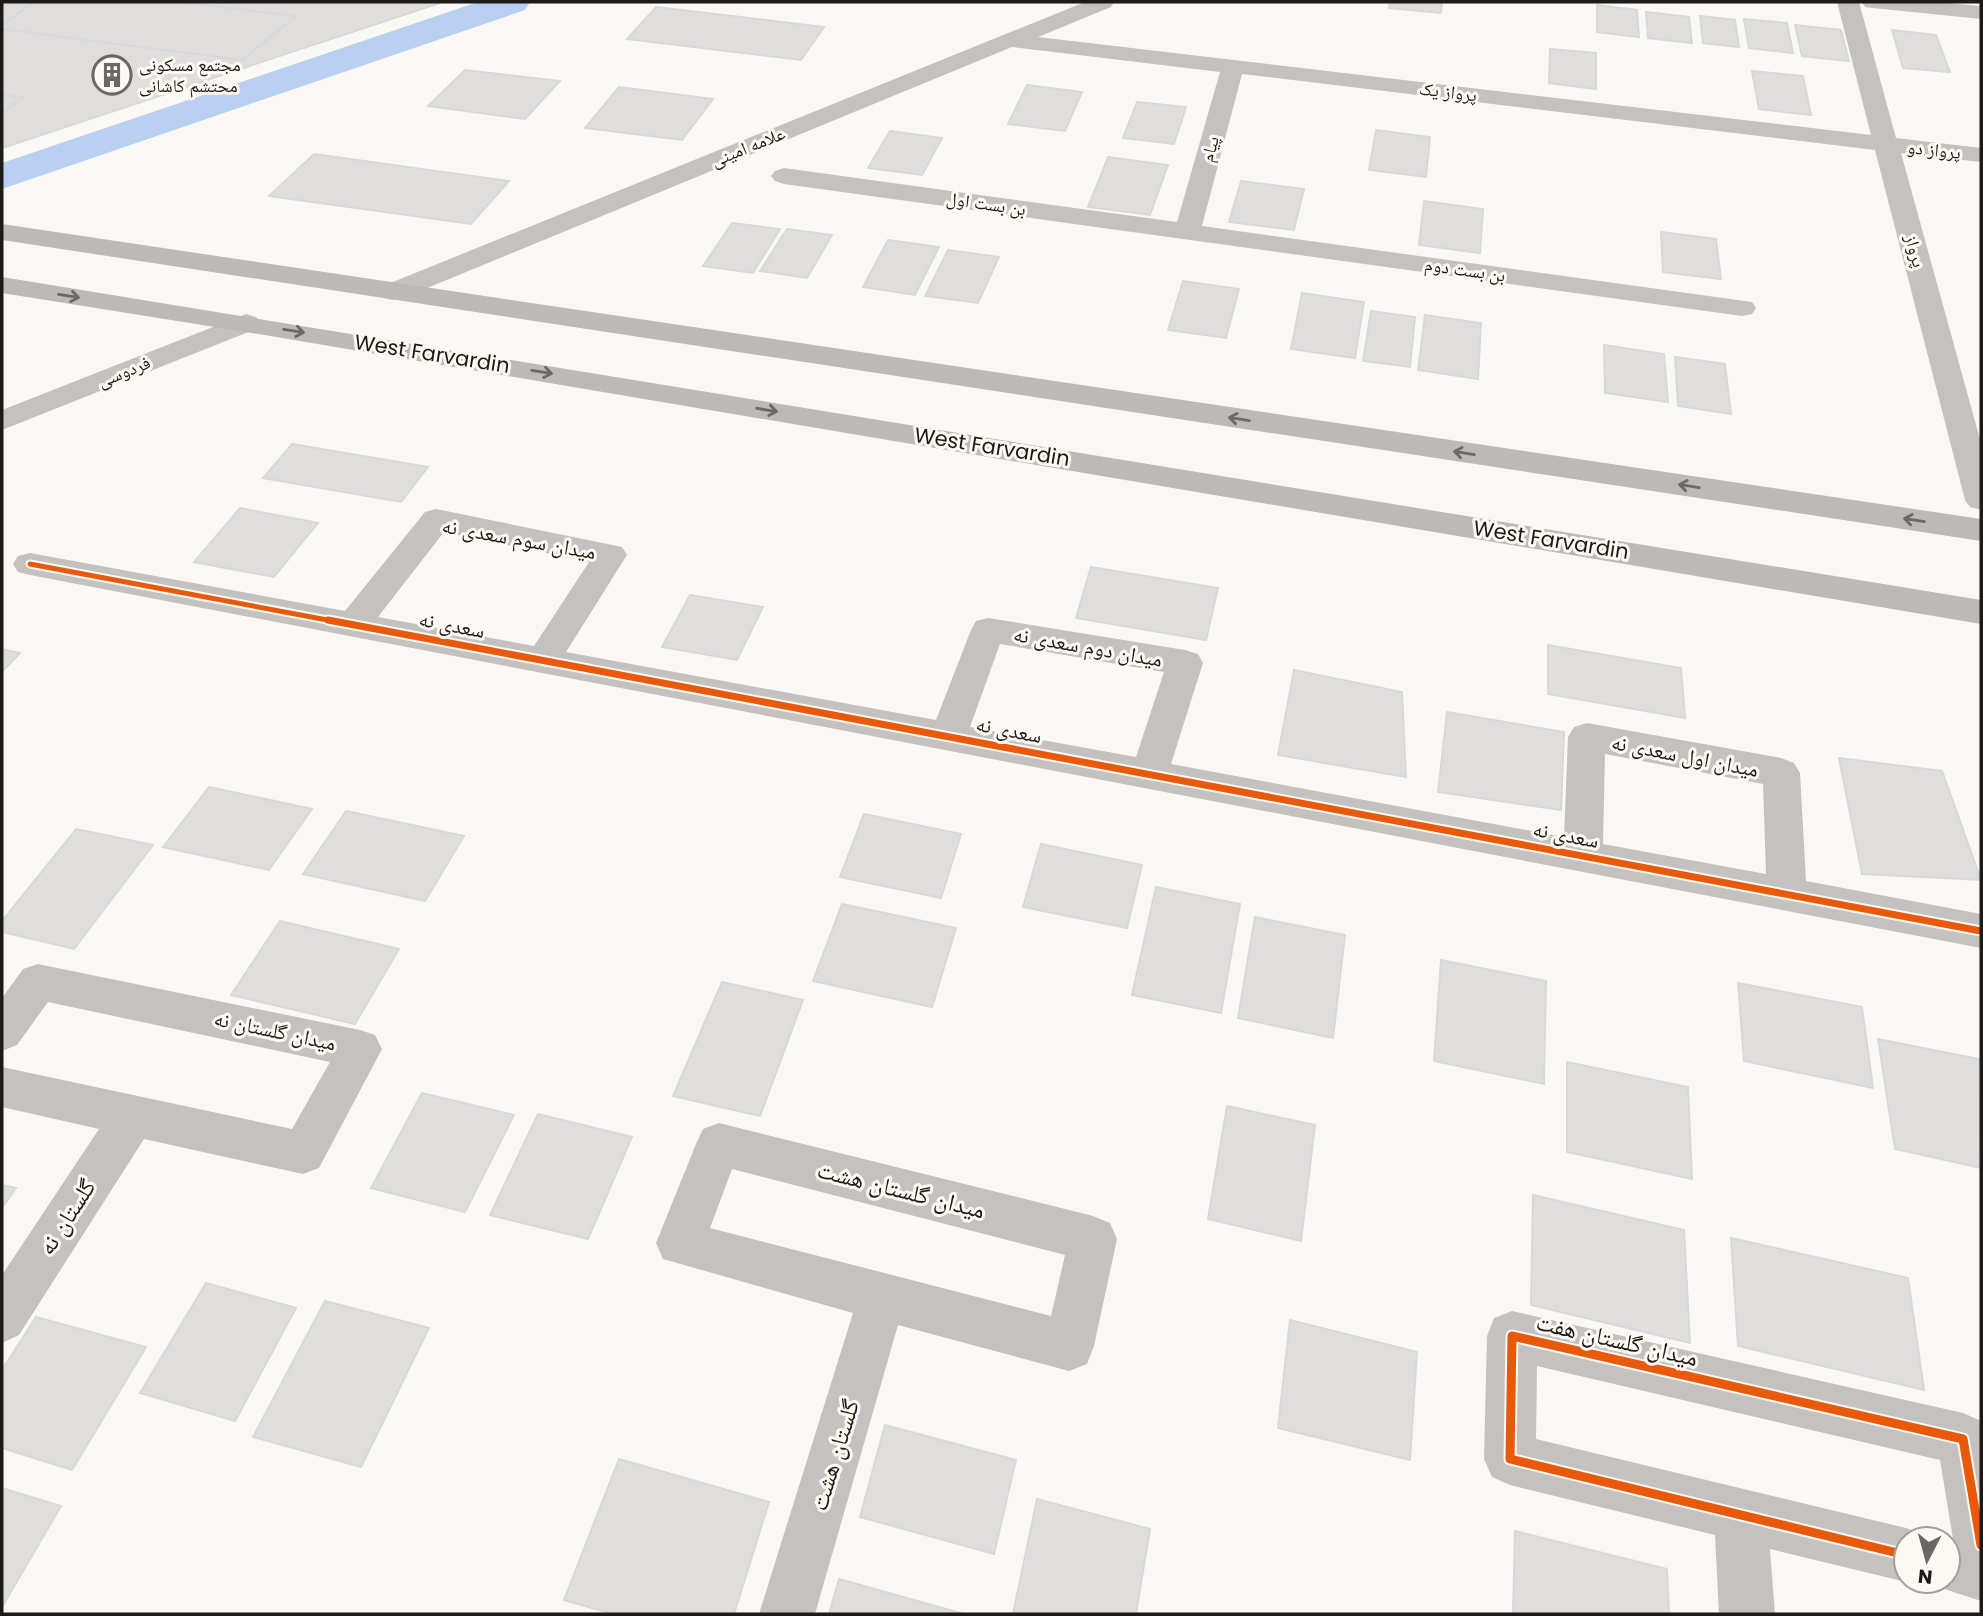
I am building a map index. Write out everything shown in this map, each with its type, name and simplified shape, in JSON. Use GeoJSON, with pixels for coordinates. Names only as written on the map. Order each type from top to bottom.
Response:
{"type":"FeatureCollection","features":[{"type":"Feature","properties":{"kind":"main road"},"geometry":{"type":"LineString","coordinates":[[2,233],[1981,530]]}},
{"type":"Feature","properties":{"kind":"main road","name":"West Farvardin"},"geometry":{"type":"LineString","coordinates":[[2,285],[246,323],[1981,612]]}},
{"type":"Feature","properties":{"kind":"street","name":"علامه امینی"},"geometry":{"type":"LineString","coordinates":[[393,292],[1103,2]]}},
{"type":"Feature","properties":{"kind":"street","name":"پرواز"},"geometry":{"type":"LineString","coordinates":[[1848,2],[1981,500]]}},
{"type":"Feature","properties":{"kind":"street"},"geometry":{"type":"LineString","coordinates":[[1873,2],[1981,13]]}},
{"type":"Feature","properties":{"kind":"street","name":"پرواز یک"},"geometry":{"type":"LineString","coordinates":[[1010,40],[1887,144]]}},
{"type":"Feature","properties":{"kind":"street","name":"پیام"},"geometry":{"type":"LineString","coordinates":[[1187,232],[1233,66]]}},
{"type":"Feature","properties":{"kind":"street","name":"پرواز دو"},"geometry":{"type":"LineString","coordinates":[[1887,144],[1981,155]]}},
{"type":"Feature","properties":{"kind":"street","name":"بن بست اول"},"geometry":{"type":"LineString","coordinates":[[784,176],[1187,232]]}},
{"type":"Feature","properties":{"kind":"street","name":"بن بست دوم"},"geometry":{"type":"LineString","coordinates":[[1187,232],[1742,308]]}},
{"type":"Feature","properties":{"kind":"street","name":"فردوسی"},"geometry":{"type":"LineString","coordinates":[[2,421],[246,323]]}},
{"type":"Feature","properties":{"kind":"street","name":"میدان سوم سعدی نه"},"geometry":{"type":"LineString","coordinates":[[354,624],[436,520],[610,555],[543,660]]}},
{"type":"Feature","properties":{"kind":"street","name":"سعدی نه"},"geometry":{"type":"LineString","coordinates":[[30,564],[1981,931]]}},
{"type":"Feature","properties":{"kind":"street","name":"میدان دوم سعدی نه"},"geometry":{"type":"LineString","coordinates":[[948,736],[988,630],[1185,663],[1149,774]]}},
{"type":"Feature","properties":{"kind":"street","name":"میدان اول سعدی نه"},"geometry":{"type":"LineString","coordinates":[[1583,856],[1587,737],[1781,774],[1787,895]]}},
{"type":"Feature","properties":{"kind":"street","name":"میدان گلستان نه"},"geometry":{"type":"LineString","coordinates":[[2,1032],[38,982],[360,1049],[303,1153],[2,1087]]}},
{"type":"Feature","properties":{"kind":"street","name":"گلستان نه"},"geometry":{"type":"LineString","coordinates":[[2,1318],[133,1116]]}},
{"type":"Feature","properties":{"kind":"street","name":"میدان گلستان هشت"},"geometry":{"type":"LineString","coordinates":[[719,1144],[1093,1239],[1069,1346],[882,1297],[680,1243],[719,1144]]}},
{"type":"Feature","properties":{"kind":"street","name":"گلستان هشت"},"geometry":{"type":"LineString","coordinates":[[788,1614],[882,1297]]}},
{"type":"Feature","properties":{"kind":"street","name":"میدان گلستان هفت"},"geometry":{"type":"LineString","coordinates":[[1892,1552],[1510,1459],[1512,1336],[1963,1439],[1981,1545]]}},
{"type":"Feature","properties":{"kind":"street"},"geometry":{"type":"LineString","coordinates":[[1741,1514],[1747,1614]]}},
{"type":"Feature","properties":{"kind":"street"},"geometry":{"type":"LineString","coordinates":[[1962,1569],[1981,1574]]}},
{"type":"Feature","properties":{"kind":"building","name":"مجتمع مسکونی محتشم کاشانی"},"geometry":{"type":"Polygon","coordinates":[[[2,2],[443,2],[2,148],[2,2]]]}},
{"type":"Feature","properties":{"kind":"building"},"geometry":{"type":"Polygon","coordinates":[[[35,2],[181,2],[296,16],[242,60],[2,29],[2,24],[35,2]]]}},
{"type":"Feature","properties":{"kind":"building"},"geometry":{"type":"Polygon","coordinates":[[[1390,2],[1442,2],[1441,13],[1389,8],[1390,2]]]}},
{"type":"Feature","properties":{"kind":"building"},"geometry":{"type":"Polygon","coordinates":[[[1597,5],[1637,10],[1639,37],[1597,32],[1597,5]]]}},
{"type":"Feature","properties":{"kind":"building"},"geometry":{"type":"Polygon","coordinates":[[[656,7],[824,27],[801,60],[627,39],[656,7]]]}},
{"type":"Feature","properties":{"kind":"building"},"geometry":{"type":"Polygon","coordinates":[[[1646,12],[1689,17],[1692,43],[1648,38],[1646,12]]]}},
{"type":"Feature","properties":{"kind":"building"},"geometry":{"type":"Polygon","coordinates":[[[1700,16],[1735,20],[1739,47],[1703,43],[1700,16]]]}},
{"type":"Feature","properties":{"kind":"building"},"geometry":{"type":"Polygon","coordinates":[[[1744,19],[1787,23],[1793,53],[1749,48],[1744,19]]]}},
{"type":"Feature","properties":{"kind":"building"},"geometry":{"type":"Polygon","coordinates":[[[1795,25],[1841,30],[1849,61],[1802,56],[1795,25]]]}},
{"type":"Feature","properties":{"kind":"building"},"geometry":{"type":"Polygon","coordinates":[[[1892,30],[1936,35],[1950,72],[1903,68],[1892,30]]]}},
{"type":"Feature","properties":{"kind":"building"},"geometry":{"type":"Polygon","coordinates":[[[1550,49],[1596,53],[1596,89],[1549,83],[1550,49]]]}},
{"type":"Feature","properties":{"kind":"building"},"geometry":{"type":"Polygon","coordinates":[[[465,70],[560,81],[525,119],[428,106],[465,70]]]}},
{"type":"Feature","properties":{"kind":"building"},"geometry":{"type":"Polygon","coordinates":[[[1752,71],[1803,76],[1811,115],[1759,109],[1752,71]]]}},
{"type":"Feature","properties":{"kind":"building"},"geometry":{"type":"Polygon","coordinates":[[[1027,85],[1082,92],[1065,131],[1008,124],[1027,85]]]}},
{"type":"Feature","properties":{"kind":"building"},"geometry":{"type":"Polygon","coordinates":[[[619,87],[713,99],[682,140],[585,128],[619,87]]]}},
{"type":"Feature","properties":{"kind":"building"},"geometry":{"type":"Polygon","coordinates":[[[2,95],[23,97],[2,113],[2,95]]]}},
{"type":"Feature","properties":{"kind":"building"},"geometry":{"type":"Polygon","coordinates":[[[1137,102],[1186,107],[1174,144],[1123,138],[1137,102]]]}},
{"type":"Feature","properties":{"kind":"building"},"geometry":{"type":"Polygon","coordinates":[[[1376,130],[1430,137],[1426,177],[1369,170],[1376,130]]]}},
{"type":"Feature","properties":{"kind":"building"},"geometry":{"type":"Polygon","coordinates":[[[890,131],[942,138],[922,175],[868,168],[890,131]]]}},
{"type":"Feature","properties":{"kind":"building"},"geometry":{"type":"Polygon","coordinates":[[[314,154],[509,181],[471,224],[269,196],[314,154]]]}},
{"type":"Feature","properties":{"kind":"building"},"geometry":{"type":"Polygon","coordinates":[[[1108,157],[1168,165],[1150,215],[1088,207],[1108,157]]]}},
{"type":"Feature","properties":{"kind":"building"},"geometry":{"type":"Polygon","coordinates":[[[1241,181],[1304,189],[1294,230],[1229,222],[1241,181]]]}},
{"type":"Feature","properties":{"kind":"building"},"geometry":{"type":"Polygon","coordinates":[[[1424,201],[1483,209],[1480,253],[1419,245],[1424,201]]]}},
{"type":"Feature","properties":{"kind":"building"},"geometry":{"type":"Polygon","coordinates":[[[732,223],[780,229],[753,273],[703,266],[732,223]]]}},
{"type":"Feature","properties":{"kind":"building"},"geometry":{"type":"Polygon","coordinates":[[[787,229],[832,235],[807,278],[760,271],[787,229]]]}},
{"type":"Feature","properties":{"kind":"building"},"geometry":{"type":"Polygon","coordinates":[[[1661,232],[1716,239],[1721,279],[1663,272],[1661,232]]]}},
{"type":"Feature","properties":{"kind":"building"},"geometry":{"type":"Polygon","coordinates":[[[888,240],[939,247],[915,295],[863,287],[888,240]]]}},
{"type":"Feature","properties":{"kind":"building"},"geometry":{"type":"Polygon","coordinates":[[[948,250],[999,257],[978,303],[925,296],[948,250]]]}},
{"type":"Feature","properties":{"kind":"building"},"geometry":{"type":"Polygon","coordinates":[[[1183,281],[1239,289],[1226,338],[1168,330],[1183,281]]]}},
{"type":"Feature","properties":{"kind":"building"},"geometry":{"type":"Polygon","coordinates":[[[1302,293],[1364,302],[1355,358],[1291,349],[1302,293]]]}},
{"type":"Feature","properties":{"kind":"building"},"geometry":{"type":"Polygon","coordinates":[[[1371,311],[1415,317],[1410,367],[1363,361],[1371,311]]]}},
{"type":"Feature","properties":{"kind":"building"},"geometry":{"type":"Polygon","coordinates":[[[1425,315],[1481,323],[1478,379],[1418,370],[1425,315]]]}},
{"type":"Feature","properties":{"kind":"building"},"geometry":{"type":"Polygon","coordinates":[[[1604,345],[1664,354],[1668,402],[1605,393],[1604,345]]]}},
{"type":"Feature","properties":{"kind":"building"},"geometry":{"type":"Polygon","coordinates":[[[1675,357],[1725,364],[1731,414],[1678,406],[1675,357]]]}},
{"type":"Feature","properties":{"kind":"building"},"geometry":{"type":"Polygon","coordinates":[[[292,444],[428,467],[401,502],[263,478],[292,444]]]}},
{"type":"Feature","properties":{"kind":"building"},"geometry":{"type":"Polygon","coordinates":[[[240,508],[318,523],[274,577],[194,562],[240,508]]]}},
{"type":"Feature","properties":{"kind":"building"},"geometry":{"type":"Polygon","coordinates":[[[1091,567],[1218,588],[1206,640],[1076,618],[1091,567]]]}},
{"type":"Feature","properties":{"kind":"building"},"geometry":{"type":"Polygon","coordinates":[[[690,595],[763,607],[737,660],[662,647],[690,595]]]}},
{"type":"Feature","properties":{"kind":"building"},"geometry":{"type":"Polygon","coordinates":[[[1548,645],[1681,668],[1685,718],[1548,694],[1548,645]]]}},
{"type":"Feature","properties":{"kind":"building"},"geometry":{"type":"Polygon","coordinates":[[[2,649],[20,653],[2,672],[2,649]]]}},
{"type":"Feature","properties":{"kind":"building"},"geometry":{"type":"Polygon","coordinates":[[[1294,670],[1402,692],[1406,777],[1278,755],[1294,670]]]}},
{"type":"Feature","properties":{"kind":"building"},"geometry":{"type":"Polygon","coordinates":[[[1447,712],[1564,732],[1561,810],[1438,792],[1447,712]]]}},
{"type":"Feature","properties":{"kind":"building"},"geometry":{"type":"Polygon","coordinates":[[[1839,758],[1942,771],[1981,880],[1862,874],[1839,758]]]}},
{"type":"Feature","properties":{"kind":"building"},"geometry":{"type":"Polygon","coordinates":[[[209,787],[312,809],[269,870],[163,847],[209,787]]]}},
{"type":"Feature","properties":{"kind":"building"},"geometry":{"type":"Polygon","coordinates":[[[346,811],[464,836],[425,901],[303,874],[346,811]]]}},
{"type":"Feature","properties":{"kind":"building"},"geometry":{"type":"Polygon","coordinates":[[[864,814],[961,834],[941,898],[840,877],[864,814]]]}},
{"type":"Feature","properties":{"kind":"building"},"geometry":{"type":"Polygon","coordinates":[[[76,829],[153,845],[74,949],[2,932],[2,921],[76,829]]]}},
{"type":"Feature","properties":{"kind":"building"},"geometry":{"type":"Polygon","coordinates":[[[1041,844],[1142,865],[1127,928],[1023,907],[1041,844]]]}},
{"type":"Feature","properties":{"kind":"building"},"geometry":{"type":"Polygon","coordinates":[[[1156,887],[1240,904],[1221,1013],[1132,995],[1156,887]]]}},
{"type":"Feature","properties":{"kind":"building"},"geometry":{"type":"Polygon","coordinates":[[[842,904],[956,928],[932,1007],[813,981],[842,904]]]}},
{"type":"Feature","properties":{"kind":"building"},"geometry":{"type":"Polygon","coordinates":[[[1255,917],[1345,935],[1333,1038],[1238,1018],[1255,917]]]}},
{"type":"Feature","properties":{"kind":"building"},"geometry":{"type":"Polygon","coordinates":[[[280,921],[399,949],[355,1024],[231,995],[280,921]]]}},
{"type":"Feature","properties":{"kind":"building"},"geometry":{"type":"Polygon","coordinates":[[[1441,960],[1546,981],[1544,1084],[1434,1061],[1441,960]]]}},
{"type":"Feature","properties":{"kind":"building"},"geometry":{"type":"Polygon","coordinates":[[[722,982],[803,1000],[760,1116],[673,1096],[722,982]]]}},
{"type":"Feature","properties":{"kind":"building"},"geometry":{"type":"Polygon","coordinates":[[[1738,983],[1862,1007],[1873,1088],[1744,1061],[1738,983]]]}},
{"type":"Feature","properties":{"kind":"building"},"geometry":{"type":"Polygon","coordinates":[[[1878,1039],[1979,1059],[1981,1168],[1895,1149],[1878,1039]]]}},
{"type":"Feature","properties":{"kind":"building"},"geometry":{"type":"Polygon","coordinates":[[[1567,1062],[1688,1087],[1692,1179],[1567,1152],[1567,1062]]]}},
{"type":"Feature","properties":{"kind":"building"},"geometry":{"type":"Polygon","coordinates":[[[422,1093],[514,1115],[465,1212],[371,1188],[422,1093]]]}},
{"type":"Feature","properties":{"kind":"building"},"geometry":{"type":"Polygon","coordinates":[[[1227,1106],[1315,1125],[1301,1241],[1208,1219],[1227,1106]]]}},
{"type":"Feature","properties":{"kind":"building"},"geometry":{"type":"Polygon","coordinates":[[[538,1114],[632,1137],[588,1239],[490,1215],[538,1114]]]}},
{"type":"Feature","properties":{"kind":"building"},"geometry":{"type":"Polygon","coordinates":[[[2,1185],[16,1188],[2,1208],[2,1185]]]}},
{"type":"Feature","properties":{"kind":"building"},"geometry":{"type":"Polygon","coordinates":[[[1533,1195],[1684,1230],[1690,1343],[1531,1305],[1533,1195]]]}},
{"type":"Feature","properties":{"kind":"building"},"geometry":{"type":"Polygon","coordinates":[[[1731,1238],[1908,1278],[1924,1390],[1738,1346],[1731,1238]]]}},
{"type":"Feature","properties":{"kind":"building"},"geometry":{"type":"Polygon","coordinates":[[[206,1283],[296,1308],[235,1421],[140,1393],[206,1283]]]}},
{"type":"Feature","properties":{"kind":"building"},"geometry":{"type":"Polygon","coordinates":[[[325,1301],[429,1328],[361,1467],[253,1437],[325,1301]]]}},
{"type":"Feature","properties":{"kind":"building"},"geometry":{"type":"Polygon","coordinates":[[[36,1317],[146,1347],[72,1470],[2,1448],[2,1370],[36,1317]]]}},
{"type":"Feature","properties":{"kind":"building"},"geometry":{"type":"Polygon","coordinates":[[[1290,1320],[1417,1352],[1410,1460],[1278,1428],[1290,1320]]]}},
{"type":"Feature","properties":{"kind":"building"},"geometry":{"type":"Polygon","coordinates":[[[885,1425],[1016,1460],[994,1554],[860,1517],[885,1425]]]}},
{"type":"Feature","properties":{"kind":"building"},"geometry":{"type":"Polygon","coordinates":[[[619,1459],[769,1502],[734,1614],[613,1614],[564,1600],[619,1459]]]}},
{"type":"Feature","properties":{"kind":"building"},"geometry":{"type":"Polygon","coordinates":[[[2,1488],[61,1506],[2,1607],[2,1488]]]}},
{"type":"Feature","properties":{"kind":"building"},"geometry":{"type":"Polygon","coordinates":[[[1037,1499],[1150,1529],[1136,1614],[1013,1614],[1037,1499]]]}},
{"type":"Feature","properties":{"kind":"building"},"geometry":{"type":"Polygon","coordinates":[[[1515,1531],[1667,1569],[1669,1614],[1513,1614],[1515,1531]]]}},
{"type":"Feature","properties":{"kind":"building"},"geometry":{"type":"Polygon","coordinates":[[[839,1579],[964,1614],[829,1614],[839,1579]]]}},
{"type":"Feature","properties":{"kind":"waterway"},"geometry":{"type":"LineString","coordinates":[[2,177],[512,2]]}},
{"type":"Feature","properties":{"kind":"cycle path"},"geometry":{"type":"LineString","coordinates":[[30,564],[1981,931]]}},
{"type":"Feature","properties":{"kind":"cycle path"},"geometry":{"type":"LineString","coordinates":[[1892,1552],[1510,1459],[1512,1336],[1963,1439],[1981,1545]]}},
{"type":"Feature","properties":{"kind":"place","name":"مجتمع مسکونی محتشم کاشانی"},"geometry":{"type":"Point","coordinates":[112,75]}}]}
